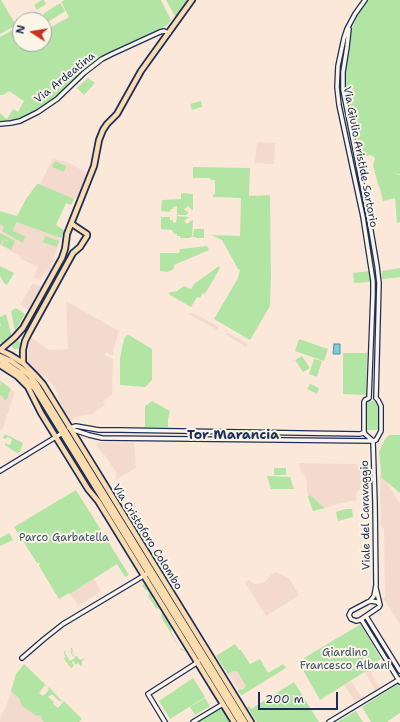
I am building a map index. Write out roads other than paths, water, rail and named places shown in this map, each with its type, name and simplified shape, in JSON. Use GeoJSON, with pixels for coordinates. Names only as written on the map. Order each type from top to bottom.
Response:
{"type":"FeatureCollection","features":[{"type":"Feature","properties":{"kind":"main road"},"geometry":{"type":"LineString","coordinates":[[0,350],[16,336],[24,326],[62,258],[67,235],[97,157],[102,132],[107,124],[116,116],[138,75],[190,2]]}},
{"type":"Feature","properties":{"kind":"main road"},"geometry":{"type":"LineString","coordinates":[[23,364],[23,350],[28,336],[73,253],[81,246],[86,238],[87,235],[72,224]]}},
{"type":"Feature","properties":{"kind":"main road","name":"Via Cristoforo Colombo"},"geometry":{"type":"LineString","coordinates":[[0,350],[23,364],[43,384],[55,404],[66,431],[88,474],[114,518],[194,639],[218,695],[228,703],[245,722]]}},
{"type":"Feature","properties":{"kind":"main road","name":"Via Cristoforo Colombo"},"geometry":{"type":"LineString","coordinates":[[0,356],[11,361],[30,376],[37,385],[44,399],[98,475],[111,496],[163,598],[203,658],[240,722]]}},
{"type":"Feature","properties":{"kind":"main road","name":"Via Cristoforo Colombo"},"geometry":{"type":"LineString","coordinates":[[0,360],[23,376],[44,399]]}},
{"type":"Feature","properties":{"kind":"main road","name":"Via Cristoforo Colombo"},"geometry":{"type":"LineString","coordinates":[[0,365],[16,375],[30,391],[40,411],[88,489],[98,501],[115,528],[194,630],[203,658]]}},
{"type":"Feature","properties":{"kind":"main road"},"geometry":{"type":"LineString","coordinates":[[34,374],[37,385]]}},
{"type":"Feature","properties":{"kind":"main road"},"geometry":{"type":"LineString","coordinates":[[40,411],[44,399],[55,404]]}},
{"type":"Feature","properties":{"kind":"main road","name":"Via Cristoforo Colombo"},"geometry":{"type":"LineString","coordinates":[[66,431],[150,573],[154,593],[175,627],[230,688],[251,722]]}},
{"type":"Feature","properties":{"kind":"main road"},"geometry":{"type":"LineString","coordinates":[[76,469],[88,474]]}},
{"type":"Feature","properties":{"kind":"main road"},"geometry":{"type":"LineString","coordinates":[[98,475],[99,486]]}},
{"type":"Feature","properties":{"kind":"main road"},"geometry":{"type":"LineString","coordinates":[[111,496],[112,507]]}},
{"type":"Feature","properties":{"kind":"main road"},"geometry":{"type":"LineString","coordinates":[[114,518],[115,528]]}},
{"type":"Feature","properties":{"kind":"main road"},"geometry":{"type":"LineString","coordinates":[[154,593],[163,598]]}},
{"type":"Feature","properties":{"kind":"main road"},"geometry":{"type":"LineString","coordinates":[[175,627],[178,621]]}},
{"type":"Feature","properties":{"kind":"main road"},"geometry":{"type":"LineString","coordinates":[[194,630],[194,639]]}},
{"type":"Feature","properties":{"kind":"main road"},"geometry":{"type":"LineString","coordinates":[[228,703],[230,688]]}},
{"type":"Feature","properties":{"kind":"main road","name":"Via Cristoforo Colombo"},"geometry":{"type":"LineString","coordinates":[[228,703],[234,722]]}},
{"type":"Feature","properties":{"kind":"street","name":"Via Giulio Aristide Sartorio"},"geometry":{"type":"LineString","coordinates":[[364,431],[364,401],[369,398],[373,284],[360,202],[339,105],[337,87],[338,71],[345,35],[355,14],[365,0]]}},
{"type":"Feature","properties":{"kind":"street","name":"Via Giulio Aristide Sartorio"},"geometry":{"type":"LineString","coordinates":[[349,26],[343,72],[343,90],[378,268],[379,283],[376,398],[381,406],[381,431],[377,439],[373,442]]}},
{"type":"Feature","properties":{"kind":"street","name":"Via Ardeatina"},"geometry":{"type":"LineString","coordinates":[[0,124],[20,121],[38,112],[57,99],[79,77],[107,56],[160,32],[164,31],[169,33]]}},
{"type":"Feature","properties":{"kind":"street"},"geometry":{"type":"LineString","coordinates":[[0,471],[76,426],[99,430],[360,434],[364,431],[373,442]]}},
{"type":"Feature","properties":{"kind":"street"},"geometry":{"type":"LineString","coordinates":[[66,431],[95,437],[114,438],[373,442]]}},
{"type":"Feature","properties":{"kind":"street","name":"Viale del Caravaggio"},"geometry":{"type":"LineString","coordinates":[[373,442],[376,587],[380,605]]}},
{"type":"Feature","properties":{"kind":"street"},"geometry":{"type":"LineString","coordinates":[[22,658],[63,624],[150,573]]}},
{"type":"Feature","properties":{"kind":"street","name":"Viale del Caravaggio"},"geometry":{"type":"LineString","coordinates":[[370,601],[374,596],[376,587]]}},
{"type":"Feature","properties":{"kind":"street"},"geometry":{"type":"LineString","coordinates":[[370,601],[375,601],[380,605],[366,616],[356,621],[353,620],[349,613],[351,610],[370,601]]}},
{"type":"Feature","properties":{"kind":"street"},"geometry":{"type":"LineString","coordinates":[[366,616],[400,671]]}},
{"type":"Feature","properties":{"kind":"street"},"geometry":{"type":"LineString","coordinates":[[329,722],[400,680],[361,619]]}},
{"type":"Feature","properties":{"kind":"street"},"geometry":{"type":"LineString","coordinates":[[165,722],[148,694],[203,658]]}},
{"type":"Feature","properties":{"kind":"street"},"geometry":{"type":"LineString","coordinates":[[193,722],[228,703]]}},
{"type":"Feature","properties":{"kind":"water"},"geometry":{"type":"Polygon","coordinates":[[[334,344],[340,344],[340,354],[333,354],[334,344]]]}},
{"type":"Feature","properties":{"kind":"district","name":"Tor Marancia"},"geometry":{"type":"Point","coordinates":[233,436]}},
{"type":"Feature","properties":{"kind":"park label","name":"Parco Garbatella"},"geometry":{"type":"Point","coordinates":[64,538]}},
{"type":"Feature","properties":{"kind":"park label","name":"Giardino Francesco Albani"},"geometry":{"type":"Point","coordinates":[345,659]}}]}
